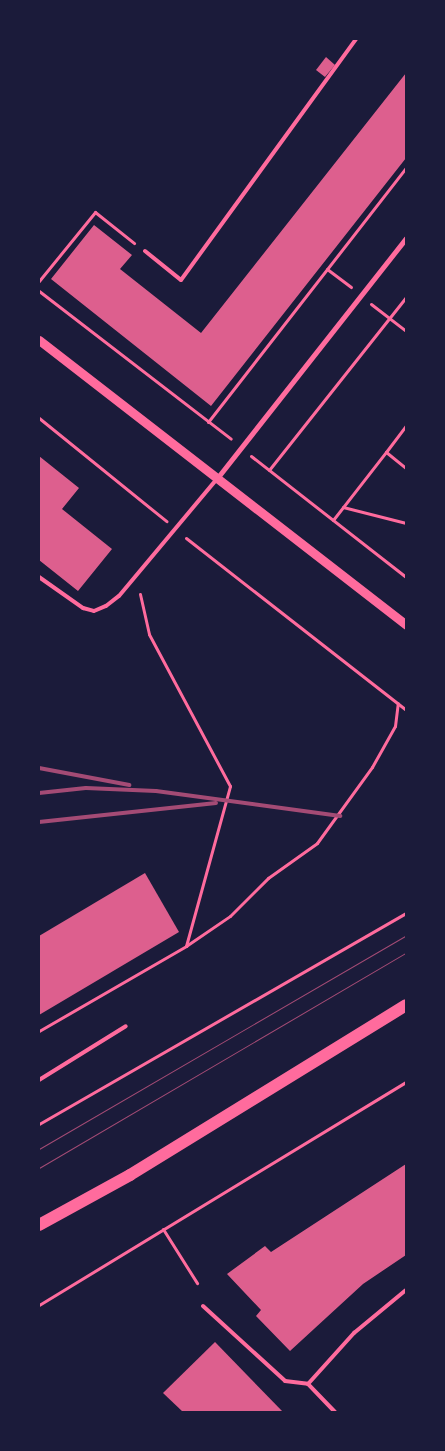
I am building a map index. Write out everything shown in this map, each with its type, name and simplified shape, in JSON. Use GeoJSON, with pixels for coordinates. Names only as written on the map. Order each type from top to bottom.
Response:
{"type":"FeatureCollection","features":[{"type":"Feature","properties":{"kind":"main road"},"geometry":{"type":"LineString","coordinates":[[39,1225],[130,1175],[406,1005]]}},
{"type":"Feature","properties":{"kind":"street"},"geometry":{"type":"LineString","coordinates":[[218,477],[406,238]]}},
{"type":"Feature","properties":{"kind":"street"},"geometry":{"type":"LineString","coordinates":[[39,340],[406,624]]}},
{"type":"Feature","properties":{"kind":"lane"},"geometry":{"type":"LineString","coordinates":[[145,252],[181,280],[356,39]]}},
{"type":"Feature","properties":{"kind":"lane"},"geometry":{"type":"LineString","coordinates":[[39,576],[70,602],[94,610],[119,596],[218,477]]}},
{"type":"Feature","properties":{"kind":"lane"},"geometry":{"type":"LineString","coordinates":[[39,1080],[126,1026]]}},
{"type":"Feature","properties":{"kind":"lane"},"geometry":{"type":"LineString","coordinates":[[308,1384],[354,1333],[406,1290]]}},
{"type":"Feature","properties":{"kind":"lane"},"geometry":{"type":"LineString","coordinates":[[203,1306],[285,1381],[308,1384],[335,1412]]}},
{"type":"Feature","properties":{"kind":"path"},"geometry":{"type":"LineString","coordinates":[[208,422],[406,168]]}},
{"type":"Feature","properties":{"kind":"path"},"geometry":{"type":"LineString","coordinates":[[39,282],[95,212],[145,252]]}},
{"type":"Feature","properties":{"kind":"path"},"geometry":{"type":"LineString","coordinates":[[39,291],[406,577]]}},
{"type":"Feature","properties":{"kind":"path"},"geometry":{"type":"LineString","coordinates":[[269,470],[406,297]]}},
{"type":"Feature","properties":{"kind":"path"},"geometry":{"type":"LineString","coordinates":[[39,418],[175,529],[406,710]]}},
{"type":"Feature","properties":{"kind":"path"},"geometry":{"type":"LineString","coordinates":[[333,520],[406,426]]}},
{"type":"Feature","properties":{"kind":"path"},"geometry":{"type":"LineString","coordinates":[[386,452],[406,468]]}},
{"type":"Feature","properties":{"kind":"path"},"geometry":{"type":"LineString","coordinates":[[343,507],[406,523]]}},
{"type":"Feature","properties":{"kind":"path"},"geometry":{"type":"LineString","coordinates":[[135,576],[149,634],[230,786],[186,946]]}},
{"type":"Feature","properties":{"kind":"path"},"geometry":{"type":"LineString","coordinates":[[39,1031],[186,946],[230,916],[268,878],[317,843],[372,767],[395,726],[398,703]]}},
{"type":"Feature","properties":{"kind":"path"},"geometry":{"type":"LineString","coordinates":[[39,1124],[406,913]]}},
{"type":"Feature","properties":{"kind":"path"},"geometry":{"type":"LineString","coordinates":[[39,1305],[406,1082]]}},
{"type":"Feature","properties":{"kind":"path"},"geometry":{"type":"LineString","coordinates":[[163,1230],[197,1283]]}},
{"type":"Feature","properties":{"kind":"building"},"geometry":{"type":"Polygon","coordinates":[[[326,57],[335,65],[325,77],[316,70],[326,57]]]}},
{"type":"Feature","properties":{"kind":"building"},"geometry":{"type":"Polygon","coordinates":[[[406,73],[406,158],[211,406],[51,279],[94,225],[132,255],[120,269],[201,333],[406,73]]]}},
{"type":"Feature","properties":{"kind":"building"},"geometry":{"type":"Polygon","coordinates":[[[39,456],[79,488],[62,509],[112,549],[78,591],[39,560],[39,456]]]}},
{"type":"Feature","properties":{"kind":"building"},"geometry":{"type":"Polygon","coordinates":[[[145,873],[179,932],[39,1015],[39,936],[145,873]]]}},
{"type":"Feature","properties":{"kind":"building"},"geometry":{"type":"Polygon","coordinates":[[[406,1164],[406,1255],[363,1284],[290,1351],[256,1316],[261,1310],[227,1274],[265,1246],[271,1252],[406,1164]]]}},
{"type":"Feature","properties":{"kind":"building"},"geometry":{"type":"Polygon","coordinates":[[[215,1342],[283,1412],[183,1412],[163,1393],[215,1342]]]}},
{"type":"Feature","properties":{"kind":"tram line"},"geometry":{"type":"LineString","coordinates":[[39,1149],[406,935]]}},
{"type":"Feature","properties":{"kind":"tram line"},"geometry":{"type":"LineString","coordinates":[[39,1168],[406,953]]}},
{"type":"Feature","properties":{"kind":"railway"},"geometry":{"type":"LineString","coordinates":[[39,768],[129,785]]}},
{"type":"Feature","properties":{"kind":"railway"},"geometry":{"type":"LineString","coordinates":[[39,793],[86,788],[156,791],[340,816]]}},
{"type":"Feature","properties":{"kind":"railway"},"geometry":{"type":"LineString","coordinates":[[39,822],[216,803]]}}]}
